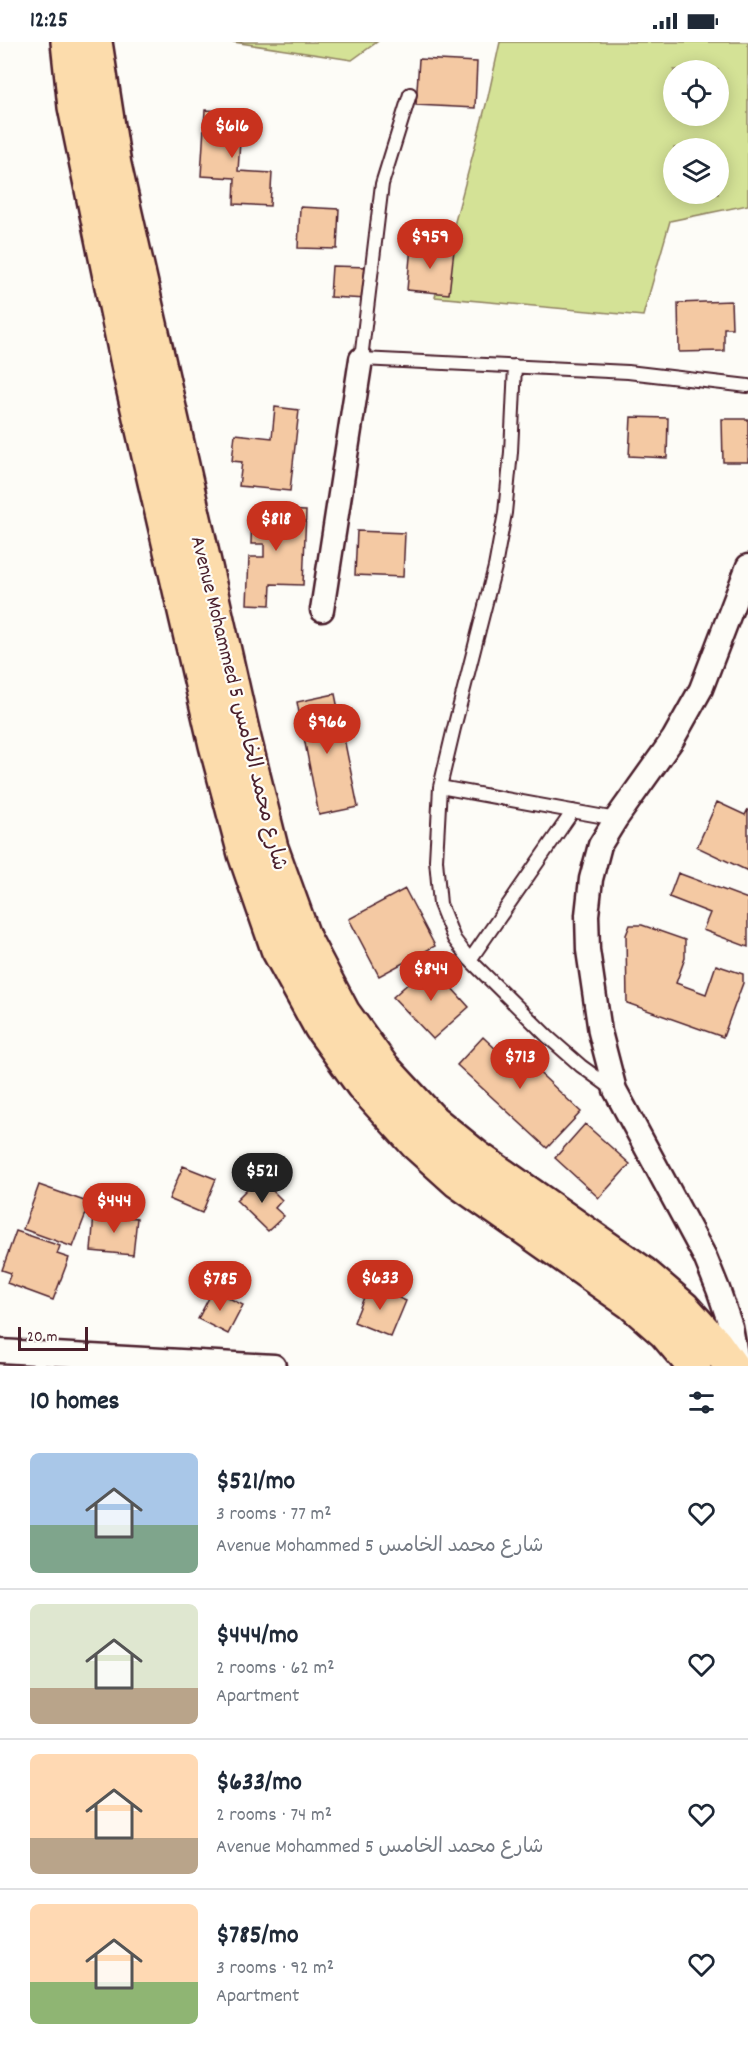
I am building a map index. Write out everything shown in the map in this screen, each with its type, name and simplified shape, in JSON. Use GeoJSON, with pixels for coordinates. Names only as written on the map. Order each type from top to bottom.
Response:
{"type":"FeatureCollection","features":[{"type":"Feature","properties":{"kind":"main road","name":"Avenue Mohammed 5 شارع محمد الخامس"},"geometry":{"type":"LineString","coordinates":[[68,42],[75,107],[130,374],[213,734],[245,854],[278,949],[321,1027],[363,1085],[417,1144],[458,1181],[632,1303],[665,1332],[694,1366]]}},
{"type":"Feature","properties":{"kind":"main road","name":"Avenue Mohammed 5 شارع محمد الخامس"},"geometry":{"type":"LineString","coordinates":[[95,42],[114,165],[244,739],[271,848],[304,939],[343,1013],[382,1067],[432,1121],[476,1157],[642,1273],[683,1308],[716,1345],[731,1366]]}},
{"type":"Feature","properties":{"kind":"street"},"geometry":{"type":"LineString","coordinates":[[322,610],[361,359]]}},
{"type":"Feature","properties":{"kind":"street"},"geometry":{"type":"LineString","coordinates":[[738,1366],[731,1327],[705,1257],[615,1090],[600,1032],[588,950],[586,915],[591,879],[600,846],[616,819],[673,739],[701,688],[748,566]]}},
{"type":"Feature","properties":{"kind":"street"},"geometry":{"type":"LineString","coordinates":[[731,1327],[748,1345]]}},
{"type":"Feature","properties":{"kind":"street"},"geometry":{"type":"LineString","coordinates":[[8,1357],[274,1366]]}},
{"type":"Feature","properties":{"kind":"lane"},"geometry":{"type":"LineString","coordinates":[[410,94],[382,184],[361,359],[628,372],[748,386]]}},
{"type":"Feature","properties":{"kind":"lane"},"geometry":{"type":"LineString","coordinates":[[515,366],[511,452],[505,513],[495,567],[440,787],[436,860],[440,904],[454,939],[470,960],[548,1038],[581,1066],[615,1090]]}},
{"type":"Feature","properties":{"kind":"lane"},"geometry":{"type":"LineString","coordinates":[[440,787],[616,819]]}},
{"type":"Feature","properties":{"kind":"lane"},"geometry":{"type":"LineString","coordinates":[[470,960],[573,811]]}},
{"type":"Feature","properties":{"kind":"green space"},"geometry":{"type":"Polygon","coordinates":[[[233,42],[377,42],[352,60],[233,42]]]}},
{"type":"Feature","properties":{"kind":"green space"},"geometry":{"type":"Polygon","coordinates":[[[500,42],[748,42],[748,205],[670,221],[643,316],[435,297],[488,97],[500,42]]]}},
{"type":"Feature","properties":{"kind":"building"},"geometry":{"type":"Polygon","coordinates":[[[419,59],[477,62],[475,108],[416,105],[419,59]]]}},
{"type":"Feature","properties":{"kind":"building"},"geometry":{"type":"Polygon","coordinates":[[[205,110],[242,112],[238,171],[272,173],[270,206],[234,204],[235,178],[201,176],[205,110]]]}},
{"type":"Feature","properties":{"kind":"building"},"geometry":{"type":"Polygon","coordinates":[[[300,207],[339,209],[337,249],[298,248],[300,207]]]}},
{"type":"Feature","properties":{"kind":"building"},"geometry":{"type":"Polygon","coordinates":[[[411,246],[454,250],[449,294],[407,290],[411,246]]]}},
{"type":"Feature","properties":{"kind":"building"},"geometry":{"type":"Polygon","coordinates":[[[332,266],[369,267],[367,299],[330,297],[332,266]]]}},
{"type":"Feature","properties":{"kind":"building"},"geometry":{"type":"Polygon","coordinates":[[[731,301],[732,328],[724,328],[724,351],[679,352],[678,303],[731,301]]]}},
{"type":"Feature","properties":{"kind":"building"},"geometry":{"type":"Polygon","coordinates":[[[275,407],[299,410],[290,491],[239,486],[242,462],[232,461],[235,434],[272,438],[275,407]]]}},
{"type":"Feature","properties":{"kind":"building"},"geometry":{"type":"Polygon","coordinates":[[[631,417],[668,418],[667,458],[629,456],[631,417]]]}},
{"type":"Feature","properties":{"kind":"building"},"geometry":{"type":"Polygon","coordinates":[[[722,419],[748,419],[748,462],[723,462],[722,419]]]}},
{"type":"Feature","properties":{"kind":"building"},"geometry":{"type":"Polygon","coordinates":[[[252,509],[306,511],[303,585],[271,584],[270,605],[247,604],[249,557],[264,557],[264,544],[251,544],[252,509]]]}},
{"type":"Feature","properties":{"kind":"building"},"geometry":{"type":"Polygon","coordinates":[[[357,531],[405,533],[403,577],[355,575],[357,531]]]}},
{"type":"Feature","properties":{"kind":"building"},"geometry":{"type":"Polygon","coordinates":[[[335,694],[358,807],[319,815],[297,702],[335,694]]]}},
{"type":"Feature","properties":{"kind":"building"},"geometry":{"type":"Polygon","coordinates":[[[717,802],[745,815],[748,809],[748,871],[697,847],[717,802]]]}},
{"type":"Feature","properties":{"kind":"building"},"geometry":{"type":"Polygon","coordinates":[[[678,873],[748,899],[748,947],[703,930],[710,913],[669,897],[678,873]]]}},
{"type":"Feature","properties":{"kind":"building"},"geometry":{"type":"Polygon","coordinates":[[[405,889],[435,946],[379,976],[349,919],[405,889]]]}},
{"type":"Feature","properties":{"kind":"building"},"geometry":{"type":"Polygon","coordinates":[[[630,925],[642,925],[685,940],[685,958],[676,983],[706,994],[716,965],[743,974],[743,983],[723,1037],[627,1003],[626,935],[630,925]]]}},
{"type":"Feature","properties":{"kind":"building"},"geometry":{"type":"Polygon","coordinates":[[[430,964],[469,1007],[433,1039],[393,997],[430,964]]]}},
{"type":"Feature","properties":{"kind":"building"},"geometry":{"type":"Polygon","coordinates":[[[483,1037],[499,1052],[508,1043],[581,1112],[547,1148],[457,1065],[483,1037]]]}},
{"type":"Feature","properties":{"kind":"building"},"geometry":{"type":"Polygon","coordinates":[[[585,1124],[630,1164],[599,1198],[555,1158],[585,1124]]]}},
{"type":"Feature","properties":{"kind":"building"},"geometry":{"type":"Polygon","coordinates":[[[183,1166],[216,1179],[202,1213],[169,1199],[183,1166]]]}},
{"type":"Feature","properties":{"kind":"building"},"geometry":{"type":"Polygon","coordinates":[[[259,1177],[282,1200],[275,1208],[284,1216],[268,1231],[236,1200],[259,1177]]]}},
{"type":"Feature","properties":{"kind":"building"},"geometry":{"type":"Polygon","coordinates":[[[39,1185],[90,1203],[73,1247],[23,1229],[39,1185]]]}},
{"type":"Feature","properties":{"kind":"building"},"geometry":{"type":"Polygon","coordinates":[[[94,1214],[137,1218],[133,1255],[91,1251],[94,1214]]]}},
{"type":"Feature","properties":{"kind":"building"},"geometry":{"type":"Polygon","coordinates":[[[16,1231],[60,1246],[57,1254],[69,1258],[53,1300],[7,1283],[11,1273],[2,1270],[16,1231]]]}},
{"type":"Feature","properties":{"kind":"building"},"geometry":{"type":"Polygon","coordinates":[[[369,1285],[406,1301],[391,1337],[354,1322],[369,1285]]]}},
{"type":"Feature","properties":{"kind":"building"},"geometry":{"type":"Polygon","coordinates":[[[213,1290],[243,1305],[228,1334],[198,1319],[213,1290]]]}}]}
